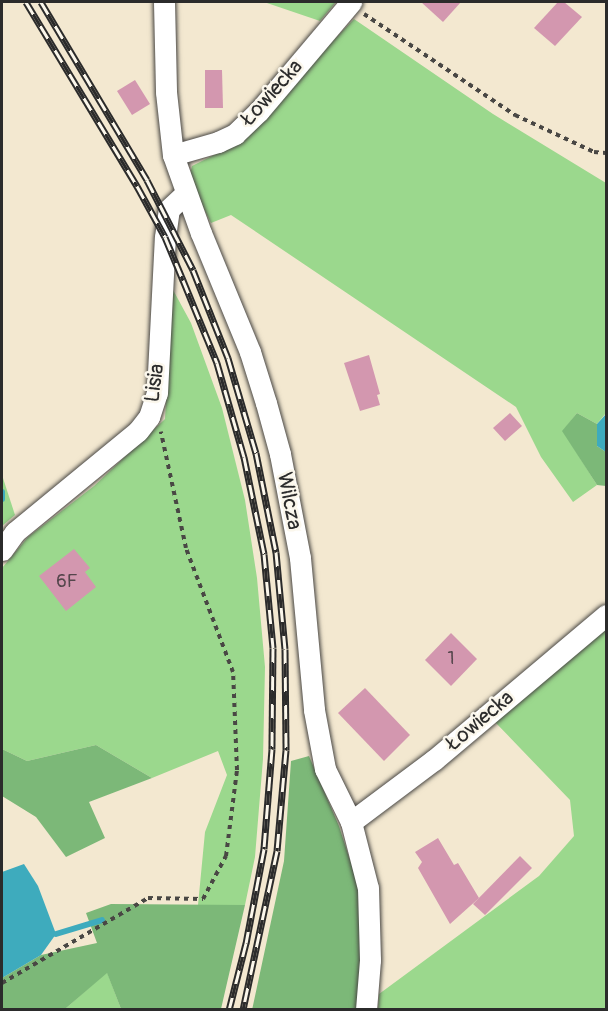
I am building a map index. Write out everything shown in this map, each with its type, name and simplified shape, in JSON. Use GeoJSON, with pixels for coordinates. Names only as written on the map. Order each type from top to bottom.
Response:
{"type":"FeatureCollection","features":[{"type":"Feature","properties":{"kind":"street","name":"Wilcza"},"geometry":{"type":"LineString","coordinates":[[164,2],[166,92],[173,155],[185,194],[250,352],[269,412],[300,558],[314,710],[325,769],[351,822],[368,888],[370,960],[366,1010]]}},
{"type":"Feature","properties":{"kind":"street","name":"Łowiecka"},"geometry":{"type":"LineString","coordinates":[[173,155],[219,142],[235,134],[259,111],[350,3]]}},
{"type":"Feature","properties":{"kind":"street","name":"Lisia"},"geometry":{"type":"LineString","coordinates":[[2,550],[15,532],[138,431],[149,417],[157,393],[165,237],[169,209],[185,194]]}},
{"type":"Feature","properties":{"kind":"street","name":"Łowiecka"},"geometry":{"type":"LineString","coordinates":[[351,822],[434,760],[606,615]]}},
{"type":"Feature","properties":{"kind":"path"},"geometry":{"type":"LineString","coordinates":[[350,3],[515,115],[594,152],[606,153]]}},
{"type":"Feature","properties":{"kind":"path"},"geometry":{"type":"LineString","coordinates":[[2,984],[148,898],[203,899],[226,856],[237,771],[233,672],[186,548],[160,429],[149,417]]}},
{"type":"Feature","properties":{"kind":"green space"},"geometry":{"type":"Polygon","coordinates":[[[264,2],[336,2],[320,21],[264,2]]]}},
{"type":"Feature","properties":{"kind":"green space"},"geometry":{"type":"Polygon","coordinates":[[[354,19],[493,114],[606,183],[606,413],[597,424],[577,413],[563,431],[597,485],[573,502],[541,457],[516,407],[231,215],[211,223],[189,179],[192,166],[244,140],[297,78],[354,19]]]}},
{"type":"Feature","properties":{"kind":"green space"},"geometry":{"type":"Polygon","coordinates":[[[172,288],[191,323],[222,408],[245,500],[257,578],[265,667],[263,759],[255,857],[245,905],[198,905],[205,832],[227,775],[218,751],[152,778],[96,745],[27,761],[2,749],[2,568],[28,537],[94,486],[165,419],[172,288]]]}},
{"type":"Feature","properties":{"kind":"green space"},"geometry":{"type":"Polygon","coordinates":[[[577,413],[597,424],[597,446],[606,452],[606,486],[597,485],[562,431],[577,413]]]}},
{"type":"Feature","properties":{"kind":"green space"},"geometry":{"type":"Polygon","coordinates":[[[2,475],[15,515],[2,526],[2,475]]]}},
{"type":"Feature","properties":{"kind":"green space"},"geometry":{"type":"Polygon","coordinates":[[[606,624],[606,1009],[378,1010],[379,994],[539,876],[574,836],[570,800],[495,722],[606,624]]]}},
{"type":"Feature","properties":{"kind":"green space"},"geometry":{"type":"Polygon","coordinates":[[[96,745],[152,778],[89,802],[105,838],[66,857],[36,817],[2,796],[2,749],[27,761],[96,745]]]}},
{"type":"Feature","properties":{"kind":"green space"},"geometry":{"type":"Polygon","coordinates":[[[309,756],[339,826],[359,888],[362,956],[357,1009],[252,1010],[284,861],[291,761],[309,756]]]}},
{"type":"Feature","properties":{"kind":"green space"},"geometry":{"type":"Polygon","coordinates":[[[111,904],[245,905],[221,1009],[121,1009],[107,973],[65,1009],[2,1009],[2,978],[41,955],[97,943],[86,913],[111,904]]]}},
{"type":"Feature","properties":{"kind":"green space"},"geometry":{"type":"Polygon","coordinates":[[[107,972],[121,1009],[65,1009],[107,972]]]}},
{"type":"Feature","properties":{"kind":"water"},"geometry":{"type":"Polygon","coordinates":[[[606,414],[606,452],[597,446],[597,424],[606,414]]]}},
{"type":"Feature","properties":{"kind":"water"},"geometry":{"type":"Polygon","coordinates":[[[24,864],[38,886],[56,934],[41,955],[2,978],[2,872],[24,864]]]}},
{"type":"Feature","properties":{"kind":"building"},"geometry":{"type":"Polygon","coordinates":[[[421,2],[461,2],[443,22],[421,2]]]}},
{"type":"Feature","properties":{"kind":"building"},"geometry":{"type":"Polygon","coordinates":[[[558,2],[564,2],[582,17],[555,46],[534,28],[558,2]]]}},
{"type":"Feature","properties":{"kind":"building"},"geometry":{"type":"Polygon","coordinates":[[[205,70],[222,70],[223,108],[205,108],[205,70]]]}},
{"type":"Feature","properties":{"kind":"building"},"geometry":{"type":"Polygon","coordinates":[[[135,80],[150,104],[132,115],[117,91],[135,80]]]}},
{"type":"Feature","properties":{"kind":"building"},"geometry":{"type":"Polygon","coordinates":[[[369,355],[380,394],[377,395],[380,405],[360,411],[344,363],[369,355]]]}},
{"type":"Feature","properties":{"kind":"building"},"geometry":{"type":"Polygon","coordinates":[[[510,413],[522,426],[505,441],[493,428],[510,413]]]}},
{"type":"Feature","properties":{"kind":"building"},"geometry":{"type":"Polygon","coordinates":[[[74,549],[90,568],[85,572],[96,587],[66,611],[39,576],[74,549]]]}},
{"type":"Feature","properties":{"kind":"building"},"geometry":{"type":"Polygon","coordinates":[[[451,633],[477,659],[451,686],[425,660],[451,633]]]}},
{"type":"Feature","properties":{"kind":"building"},"geometry":{"type":"Polygon","coordinates":[[[365,688],[410,735],[384,761],[338,713],[365,688]]]}},
{"type":"Feature","properties":{"kind":"building"},"geometry":{"type":"Polygon","coordinates":[[[438,838],[454,865],[458,863],[479,898],[450,924],[418,868],[422,862],[415,852],[438,838]]]}},
{"type":"Feature","properties":{"kind":"building"},"geometry":{"type":"Polygon","coordinates":[[[520,856],[532,868],[485,915],[473,904],[520,856]]]}},
{"type":"Feature","properties":{"kind":"waterway"},"geometry":{"type":"LineString","coordinates":[[2,492],[2,499]]}},
{"type":"Feature","properties":{"kind":"waterway"},"geometry":{"type":"LineString","coordinates":[[56,934],[102,920]]}},
{"type":"Feature","properties":{"kind":"railway"},"geometry":{"type":"LineString","coordinates":[[26,2],[137,186],[165,237],[217,363],[244,457],[264,554],[273,648],[272,749],[264,849],[246,943],[229,1010]]}},
{"type":"Feature","properties":{"kind":"railway"},"geometry":{"type":"LineString","coordinates":[[41,2],[147,180],[193,270],[228,358],[256,453],[276,552],[285,649],[286,750],[277,851],[243,1010]]}}]}
